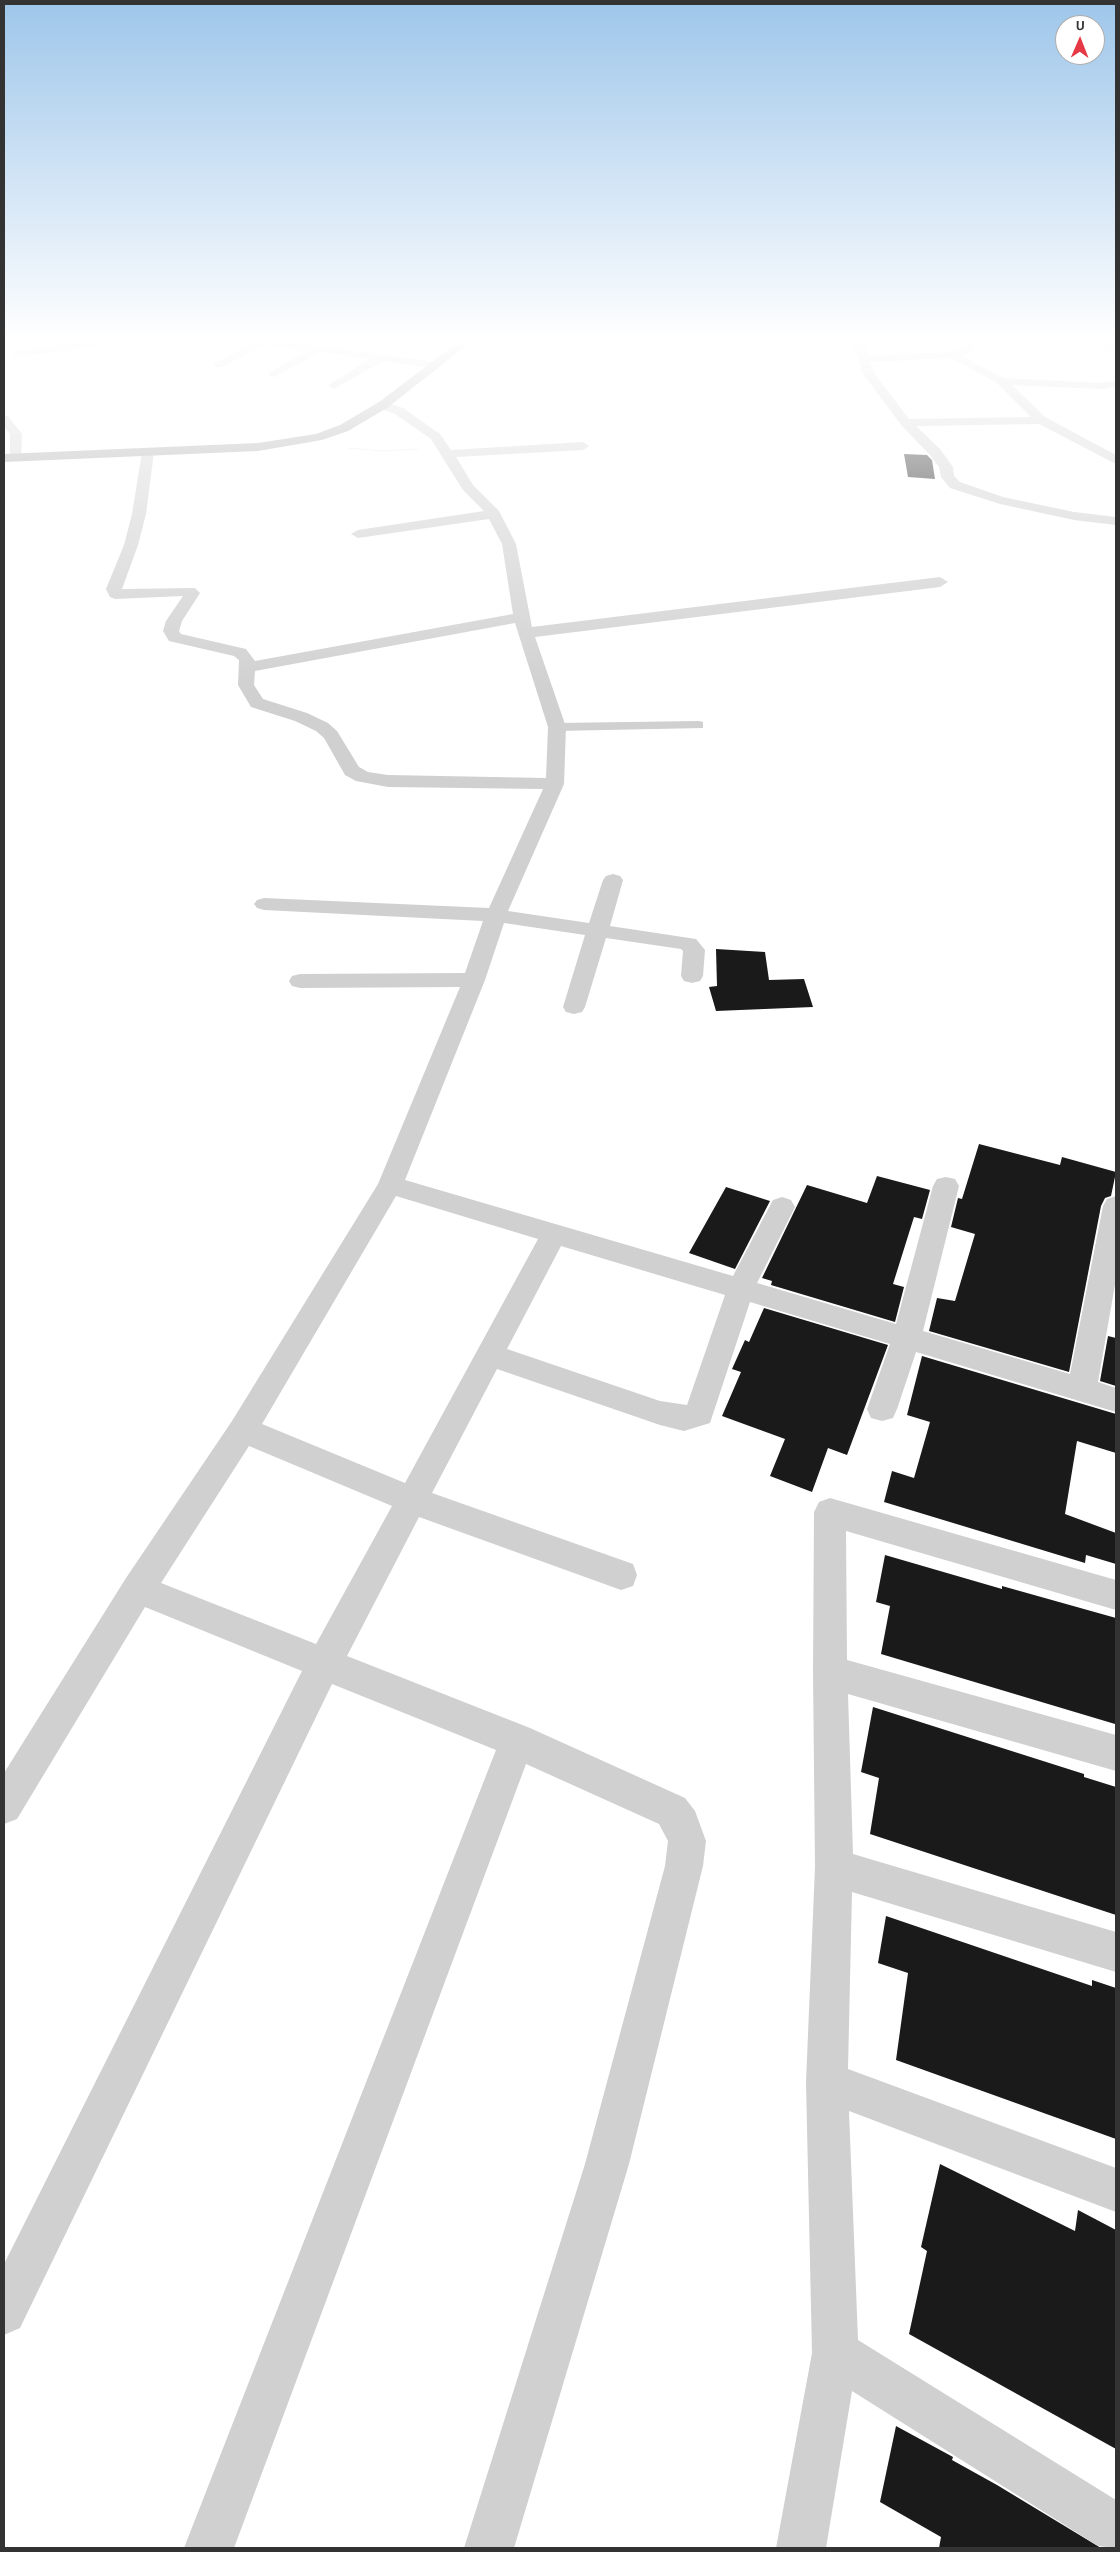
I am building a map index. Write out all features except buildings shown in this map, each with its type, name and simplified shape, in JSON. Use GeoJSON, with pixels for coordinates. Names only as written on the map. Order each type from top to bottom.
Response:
{"type":"FeatureCollection","features":[{"type":"Feature","properties":{"kind":"highway"},"geometry":{"type":"LineString","coordinates":[[10,457],[35,456]]}},
{"type":"Feature","properties":{"kind":"street"},"geometry":{"type":"LineString","coordinates":[[147,456],[139,514],[131,545],[114,588],[115,594],[190,591],[192,593],[191,596],[174,621],[171,631],[175,638],[240,652],[247,659],[246,685],[257,703],[301,717],[322,727],[331,735],[352,771],[363,777],[388,782],[555,784]]}},
{"type":"Feature","properties":{"kind":"street"},"geometry":{"type":"LineString","coordinates":[[4,1806],[138,1589],[243,1430],[390,1185],[474,980],[496,915],[555,784],[557,727],[523,625],[509,544],[494,514],[468,487],[450,456]]}},
{"type":"Feature","properties":{"kind":"street"},"geometry":{"type":"LineString","coordinates":[[938,456],[946,467],[948,478],[955,485],[1000,500],[1074,516],[1116,520]]}},
{"type":"Feature","properties":{"kind":"street"},"geometry":{"type":"LineString","coordinates":[[358,534],[494,514]]}},
{"type":"Feature","properties":{"kind":"street"},"geometry":{"type":"LineString","coordinates":[[248,666],[523,625],[940,582]]}},
{"type":"Feature","properties":{"kind":"street"},"geometry":{"type":"LineString","coordinates":[[574,1007],[613,880]]}},
{"type":"Feature","properties":{"kind":"street"},"geometry":{"type":"LineString","coordinates":[[264,904],[496,915],[688,944],[694,950],[692,976]]}},
{"type":"Feature","properties":{"kind":"street"},"geometry":{"type":"LineString","coordinates":[[300,981],[474,980]]}},
{"type":"Feature","properties":{"kind":"street"},"geometry":{"type":"LineString","coordinates":[[390,1185],[555,1232],[1116,1400]]}},
{"type":"Feature","properties":{"kind":"street"},"geometry":{"type":"LineString","coordinates":[[882,1409],[906,1337],[946,1186]]}},
{"type":"Feature","properties":{"kind":"street"},"geometry":{"type":"LineString","coordinates":[[1082,1390],[1116,1206]]}},
{"type":"Feature","properties":{"kind":"street"},"geometry":{"type":"LineString","coordinates":[[489,1354],[660,1413],[684,1418],[693,1416],[702,1410],[741,1288],[782,1207]]}},
{"type":"Feature","properties":{"kind":"street"},"geometry":{"type":"LineString","coordinates":[[4,2312],[324,1664],[555,1232]]}},
{"type":"Feature","properties":{"kind":"street"},"geometry":{"type":"LineString","coordinates":[[243,1430],[412,1500],[621,1575]]}},
{"type":"Feature","properties":{"kind":"street"},"geometry":{"type":"LineString","coordinates":[[801,2548],[835,2353],[827,2082],[834,1867],[830,1672],[830,1512],[1116,1594]]}},
{"type":"Feature","properties":{"kind":"street"},"geometry":{"type":"LineString","coordinates":[[138,1589],[517,1741],[672,1811],[682,1824],[687,1841],[684,1866],[607,2164],[489,2548]]}},
{"type":"Feature","properties":{"kind":"street"},"geometry":{"type":"LineString","coordinates":[[830,1672],[1116,1753]]}},
{"type":"Feature","properties":{"kind":"street"},"geometry":{"type":"LineString","coordinates":[[210,2548],[517,1741]]}},
{"type":"Feature","properties":{"kind":"street"},"geometry":{"type":"LineString","coordinates":[[834,1867],[1116,1952]]}},
{"type":"Feature","properties":{"kind":"street"},"geometry":{"type":"LineString","coordinates":[[827,2082],[1116,2190]]}},
{"type":"Feature","properties":{"kind":"street"},"geometry":{"type":"LineString","coordinates":[[835,2353],[1116,2528]]}},
{"type":"Feature","properties":{"kind":"lane"},"geometry":{"type":"LineString","coordinates":[[557,727],[699,725]]}}]}
